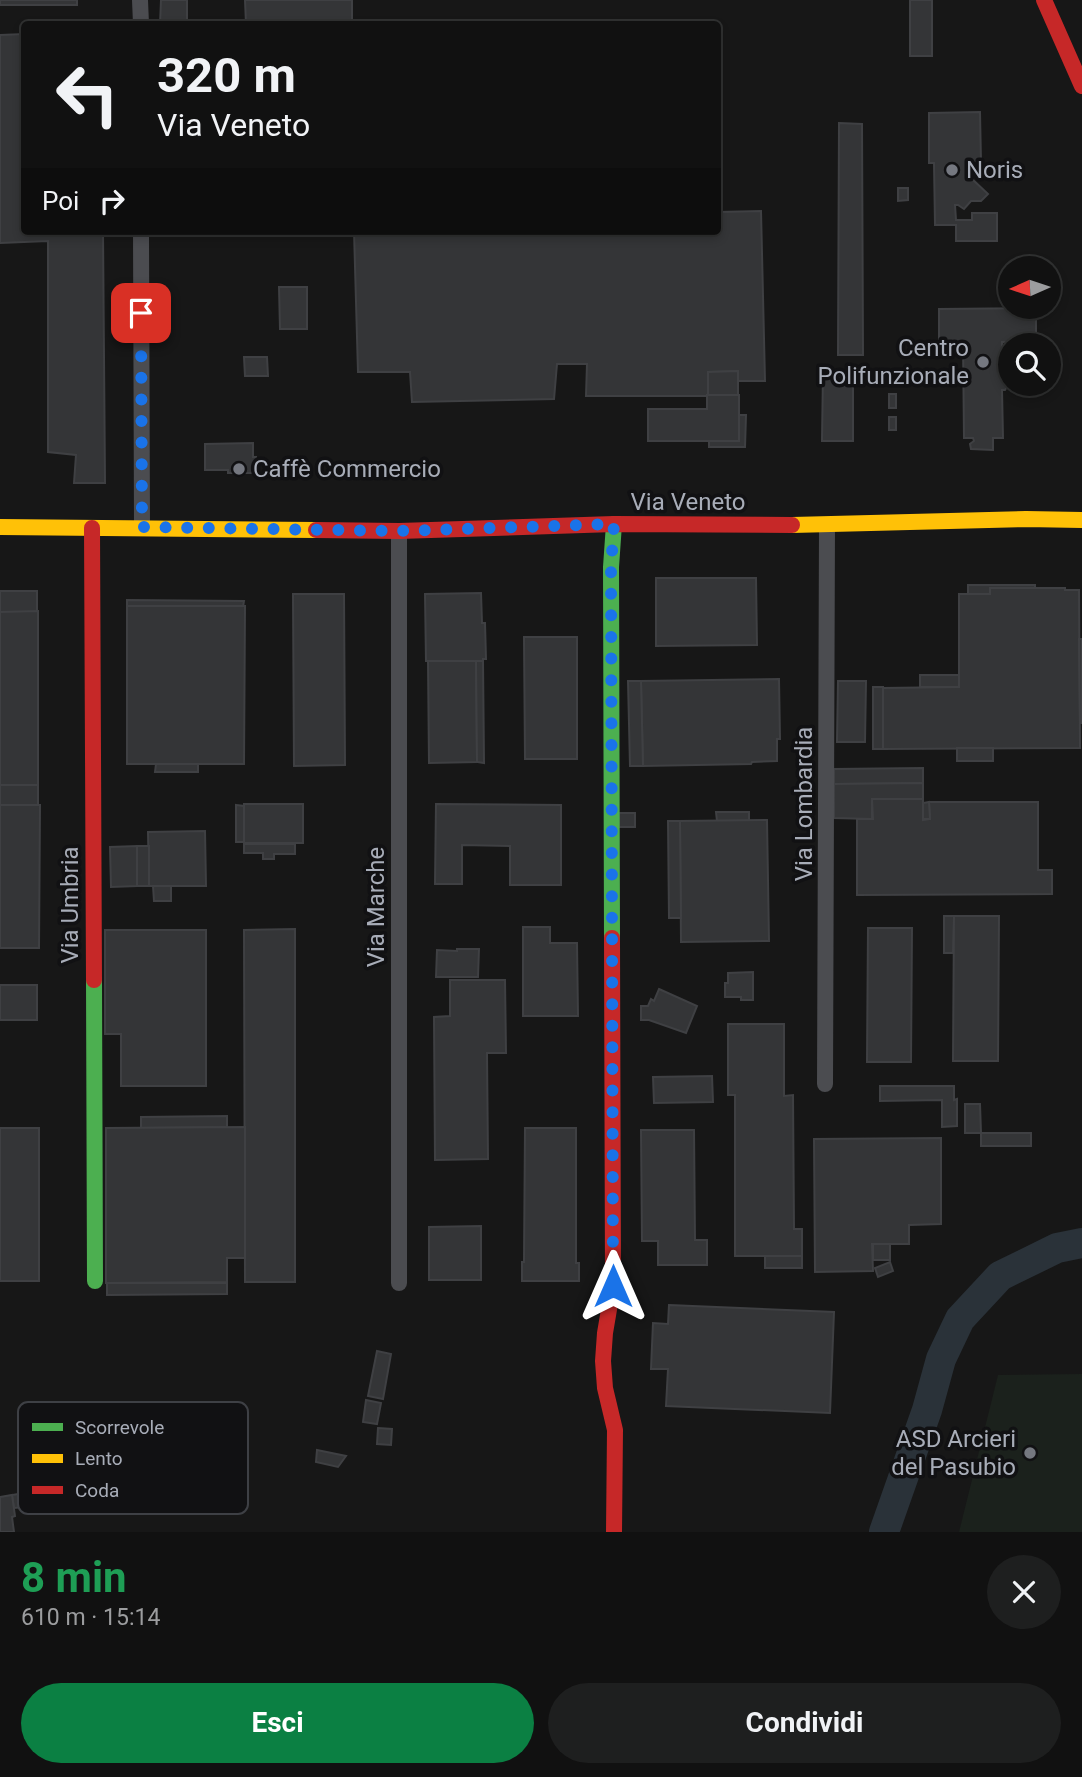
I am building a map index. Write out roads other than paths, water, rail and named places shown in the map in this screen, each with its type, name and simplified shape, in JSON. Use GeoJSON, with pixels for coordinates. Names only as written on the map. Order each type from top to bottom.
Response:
{"type":"FeatureCollection","features":[{"type":"Feature","properties":{"kind":"street"},"geometry":{"type":"LineString","coordinates":[[141,0],[141,21]]}},
{"type":"Feature","properties":{"kind":"street"},"geometry":{"type":"LineString","coordinates":[[1044,0],[1082,86]]}},
{"type":"Feature","properties":{"kind":"street"},"geometry":{"type":"LineString","coordinates":[[141,235],[142,527]]}},
{"type":"Feature","properties":{"kind":"street","name":"Via Veneto"},"geometry":{"type":"LineString","coordinates":[[0,527],[398,531],[614,524],[827,525],[1082,520]]}},
{"type":"Feature","properties":{"kind":"street"},"geometry":{"type":"LineString","coordinates":[[614,524],[611,567],[613,1286],[603,1361],[605,1388],[615,1430],[614,1532]]}},
{"type":"Feature","properties":{"kind":"street","name":"Via Lombardia"},"geometry":{"type":"LineString","coordinates":[[825,1084],[827,525]]}},
{"type":"Feature","properties":{"kind":"street","name":"Via Umbria"},"geometry":{"type":"LineString","coordinates":[[92,528],[96,1281]]}},
{"type":"Feature","properties":{"kind":"street","name":"Via Marche"},"geometry":{"type":"LineString","coordinates":[[398,531],[399,1283]]}},
{"type":"Feature","properties":{"kind":"waterway"},"geometry":{"type":"LineString","coordinates":[[884,1532],[927,1410],[941,1359],[960,1319],[1000,1276],[1057,1248],[1082,1243]]}},
{"type":"Feature","properties":{"kind":"place","name":"Noris"},"geometry":{"type":"Point","coordinates":[952,170]}},
{"type":"Feature","properties":{"kind":"place","name":"Centro Polifunzionale"},"geometry":{"type":"Point","coordinates":[983,362]}},
{"type":"Feature","properties":{"kind":"place","name":"Caffè Commercio"},"geometry":{"type":"Point","coordinates":[239,469]}},
{"type":"Feature","properties":{"kind":"place","name":"ASD Arcieri del Pasubio"},"geometry":{"type":"Point","coordinates":[1030,1453]}}]}
